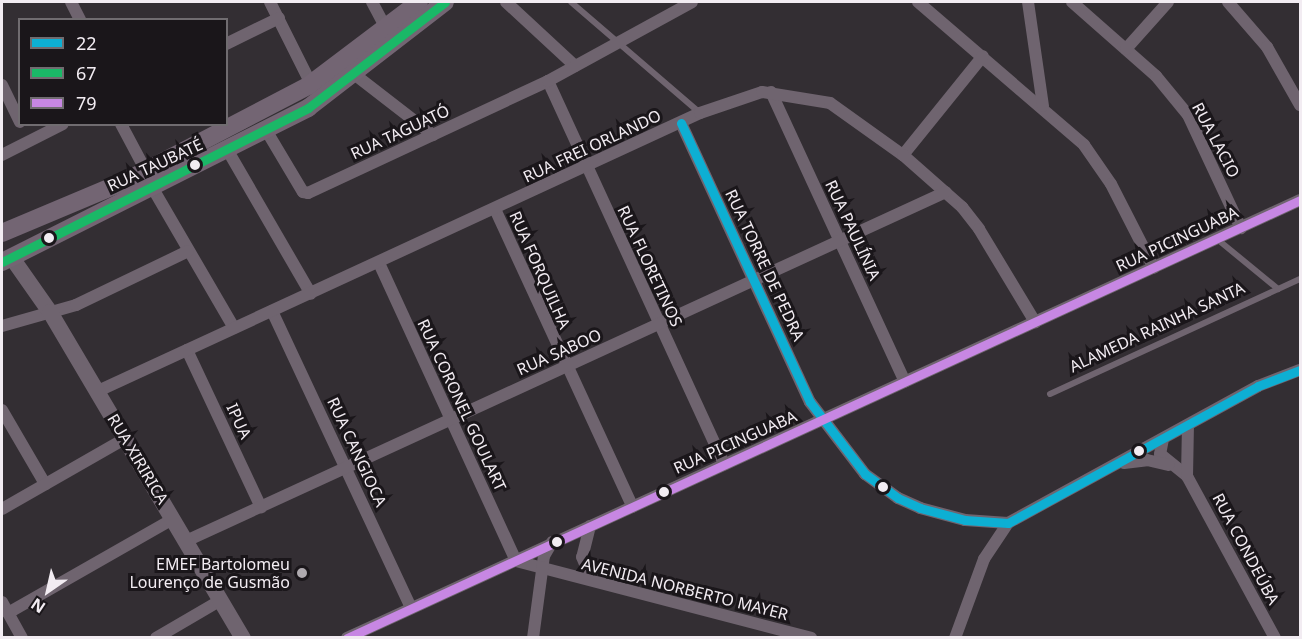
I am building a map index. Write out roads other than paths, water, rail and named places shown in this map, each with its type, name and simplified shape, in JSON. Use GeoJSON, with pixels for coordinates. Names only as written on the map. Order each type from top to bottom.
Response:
{"type":"FeatureCollection","features":[{"type":"Feature","properties":{"kind":"main road","name":"RUA TAUBATÉ"},"geometry":{"type":"LineString","coordinates":[[9,256],[95,215],[149,179],[311,84],[419,2]]}},
{"type":"Feature","properties":{"kind":"main road","name":"RUA TAUBATÉ"},"geometry":{"type":"LineString","coordinates":[[2,233],[90,195],[149,179],[228,151],[308,108],[354,75],[445,2]]}},
{"type":"Feature","properties":{"kind":"main road"},"geometry":{"type":"LineString","coordinates":[[90,195],[103,198],[103,207],[95,215]]}},
{"type":"Feature","properties":{"kind":"street"},"geometry":{"type":"LineString","coordinates":[[71,2],[79,18]]}},
{"type":"Feature","properties":{"kind":"street"},"geometry":{"type":"LineString","coordinates":[[270,2],[311,84]]}},
{"type":"Feature","properties":{"kind":"street"},"geometry":{"type":"LineString","coordinates":[[372,2],[386,28]]}},
{"type":"Feature","properties":{"kind":"street"},"geometry":{"type":"LineString","coordinates":[[506,2],[575,66]]}},
{"type":"Feature","properties":{"kind":"street","name":"RUA TAGUATÓ"},"geometry":{"type":"LineString","coordinates":[[266,130],[307,194],[548,81],[617,41],[692,2]]}},
{"type":"Feature","properties":{"kind":"street"},"geometry":{"type":"LineString","coordinates":[[918,2],[1043,106],[1099,163],[1154,268]]}},
{"type":"Feature","properties":{"kind":"street"},"geometry":{"type":"LineString","coordinates":[[1028,2],[1043,106]]}},
{"type":"Feature","properties":{"kind":"street","name":"RUA LACIO"},"geometry":{"type":"LineString","coordinates":[[1072,2],[1156,76],[1188,115],[1241,228]]}},
{"type":"Feature","properties":{"kind":"street"},"geometry":{"type":"LineString","coordinates":[[1126,50],[1168,2]]}},
{"type":"Feature","properties":{"kind":"street"},"geometry":{"type":"LineString","coordinates":[[1228,2],[1267,47],[1300,105]]}},
{"type":"Feature","properties":{"kind":"street"},"geometry":{"type":"LineString","coordinates":[[228,43],[279,18]]}},
{"type":"Feature","properties":{"kind":"street"},"geometry":{"type":"LineString","coordinates":[[903,155],[983,56]]}},
{"type":"Feature","properties":{"kind":"street"},"geometry":{"type":"LineString","coordinates":[[354,75],[433,135]]}},
{"type":"Feature","properties":{"kind":"street","name":"RUA FLORETINOS"},"geometry":{"type":"LineString","coordinates":[[548,81],[585,168],[724,464]]}},
{"type":"Feature","properties":{"kind":"street"},"geometry":{"type":"LineString","coordinates":[[2,85],[18,119]]}},
{"type":"Feature","properties":{"kind":"street","name":"RUA FREI ORLANDO"},"geometry":{"type":"LineString","coordinates":[[98,391],[700,113],[750,94],[771,92],[830,103],[903,155],[946,192],[962,207],[995,249],[1035,322]]}},
{"type":"Feature","properties":{"kind":"street","name":"RUA PAULÍNIA"},"geometry":{"type":"LineString","coordinates":[[771,92],[904,382]]}},
{"type":"Feature","properties":{"kind":"street","name":"RUA TORRE DE PEDRA"},"geometry":{"type":"LineString","coordinates":[[681,123],[754,281],[822,420]]}},
{"type":"Feature","properties":{"kind":"street"},"geometry":{"type":"LineString","coordinates":[[21,126],[29,142]]}},
{"type":"Feature","properties":{"kind":"street"},"geometry":{"type":"LineString","coordinates":[[2,155],[59,126]]}},
{"type":"Feature","properties":{"kind":"street"},"geometry":{"type":"LineString","coordinates":[[122,126],[188,251],[234,328]]}},
{"type":"Feature","properties":{"kind":"street"},"geometry":{"type":"LineString","coordinates":[[228,151],[311,294]]}},
{"type":"Feature","properties":{"kind":"street","name":"RUA SABOO"},"geometry":{"type":"LineString","coordinates":[[186,541],[946,192]]}},
{"type":"Feature","properties":{"kind":"street","name":"RUA PICINGUABA"},"geometry":{"type":"LineString","coordinates":[[347,638],[1300,200]]}},
{"type":"Feature","properties":{"kind":"street","name":"RUA FORQUILHA"},"geometry":{"type":"LineString","coordinates":[[495,209],[633,507]]}},
{"type":"Feature","properties":{"kind":"street"},"geometry":{"type":"LineString","coordinates":[[2,326],[76,305],[188,251]]}},
{"type":"Feature","properties":{"kind":"street","name":"RUA XIRIRICA"},"geometry":{"type":"LineString","coordinates":[[9,256],[31,282],[50,312],[243,638]]}},
{"type":"Feature","properties":{"kind":"street","name":"RUA CORONEL GOULART"},"geometry":{"type":"LineString","coordinates":[[379,263],[516,561]]}},
{"type":"Feature","properties":{"kind":"street","name":"RUA CANGIOCA"},"geometry":{"type":"LineString","coordinates":[[272,311],[411,608]]}},
{"type":"Feature","properties":{"kind":"street","name":"IPUA"},"geometry":{"type":"LineString","coordinates":[[187,350],[261,507]]}},
{"type":"Feature","properties":{"kind":"street"},"geometry":{"type":"LineString","coordinates":[[955,638],[984,559],[1008,523],[1277,377],[1300,370]]}},
{"type":"Feature","properties":{"kind":"street"},"geometry":{"type":"LineString","coordinates":[[2,410],[45,484]]}},
{"type":"Feature","properties":{"kind":"street"},"geometry":{"type":"LineString","coordinates":[[822,420],[865,474],[898,498],[947,517],[1008,523]]}},
{"type":"Feature","properties":{"kind":"street","name":"RUA CONDEÚBA"},"geometry":{"type":"LineString","coordinates":[[1184,473],[1188,425]]}},
{"type":"Feature","properties":{"kind":"street"},"geometry":{"type":"LineString","coordinates":[[2,509],[126,438]]}},
{"type":"Feature","properties":{"kind":"street","name":"RUA CONDEÚBA"},"geometry":{"type":"LineString","coordinates":[[1163,439],[1160,454],[1184,473],[1275,638]]}},
{"type":"Feature","properties":{"kind":"street"},"geometry":{"type":"LineString","coordinates":[[1114,465],[1147,460],[1184,473]]}},
{"type":"Feature","properties":{"kind":"street"},"geometry":{"type":"LineString","coordinates":[[22,638],[5,607],[173,519]]}},
{"type":"Feature","properties":{"kind":"street"},"geometry":{"type":"LineString","coordinates":[[590,526],[583,543],[583,563],[607,586]]}},
{"type":"Feature","properties":{"kind":"street"},"geometry":{"type":"LineString","coordinates":[[532,638],[544,556],[552,542]]}},
{"type":"Feature","properties":{"kind":"street","name":"AVENIDA NORBERTO MAYER"},"geometry":{"type":"LineString","coordinates":[[516,561],[770,633],[811,638]]}},
{"type":"Feature","properties":{"kind":"street"},"geometry":{"type":"LineString","coordinates":[[156,638],[221,600]]}},
{"type":"Feature","properties":{"kind":"lane"},"geometry":{"type":"LineString","coordinates":[[571,2],[700,113]]}},
{"type":"Feature","properties":{"kind":"lane","name":"ALAMEDA RAINHA SANTA"},"geometry":{"type":"LineString","coordinates":[[1216,239],[1278,289]]}},
{"type":"Feature","properties":{"kind":"lane","name":"ALAMEDA RAINHA SANTA"},"geometry":{"type":"LineString","coordinates":[[1050,394],[1300,279]]}},
{"type":"Feature","properties":{"kind":"place","name":"EMEF Bartolomeu Lourenço de Gusmão"},"geometry":{"type":"Point","coordinates":[302,573]}}]}
